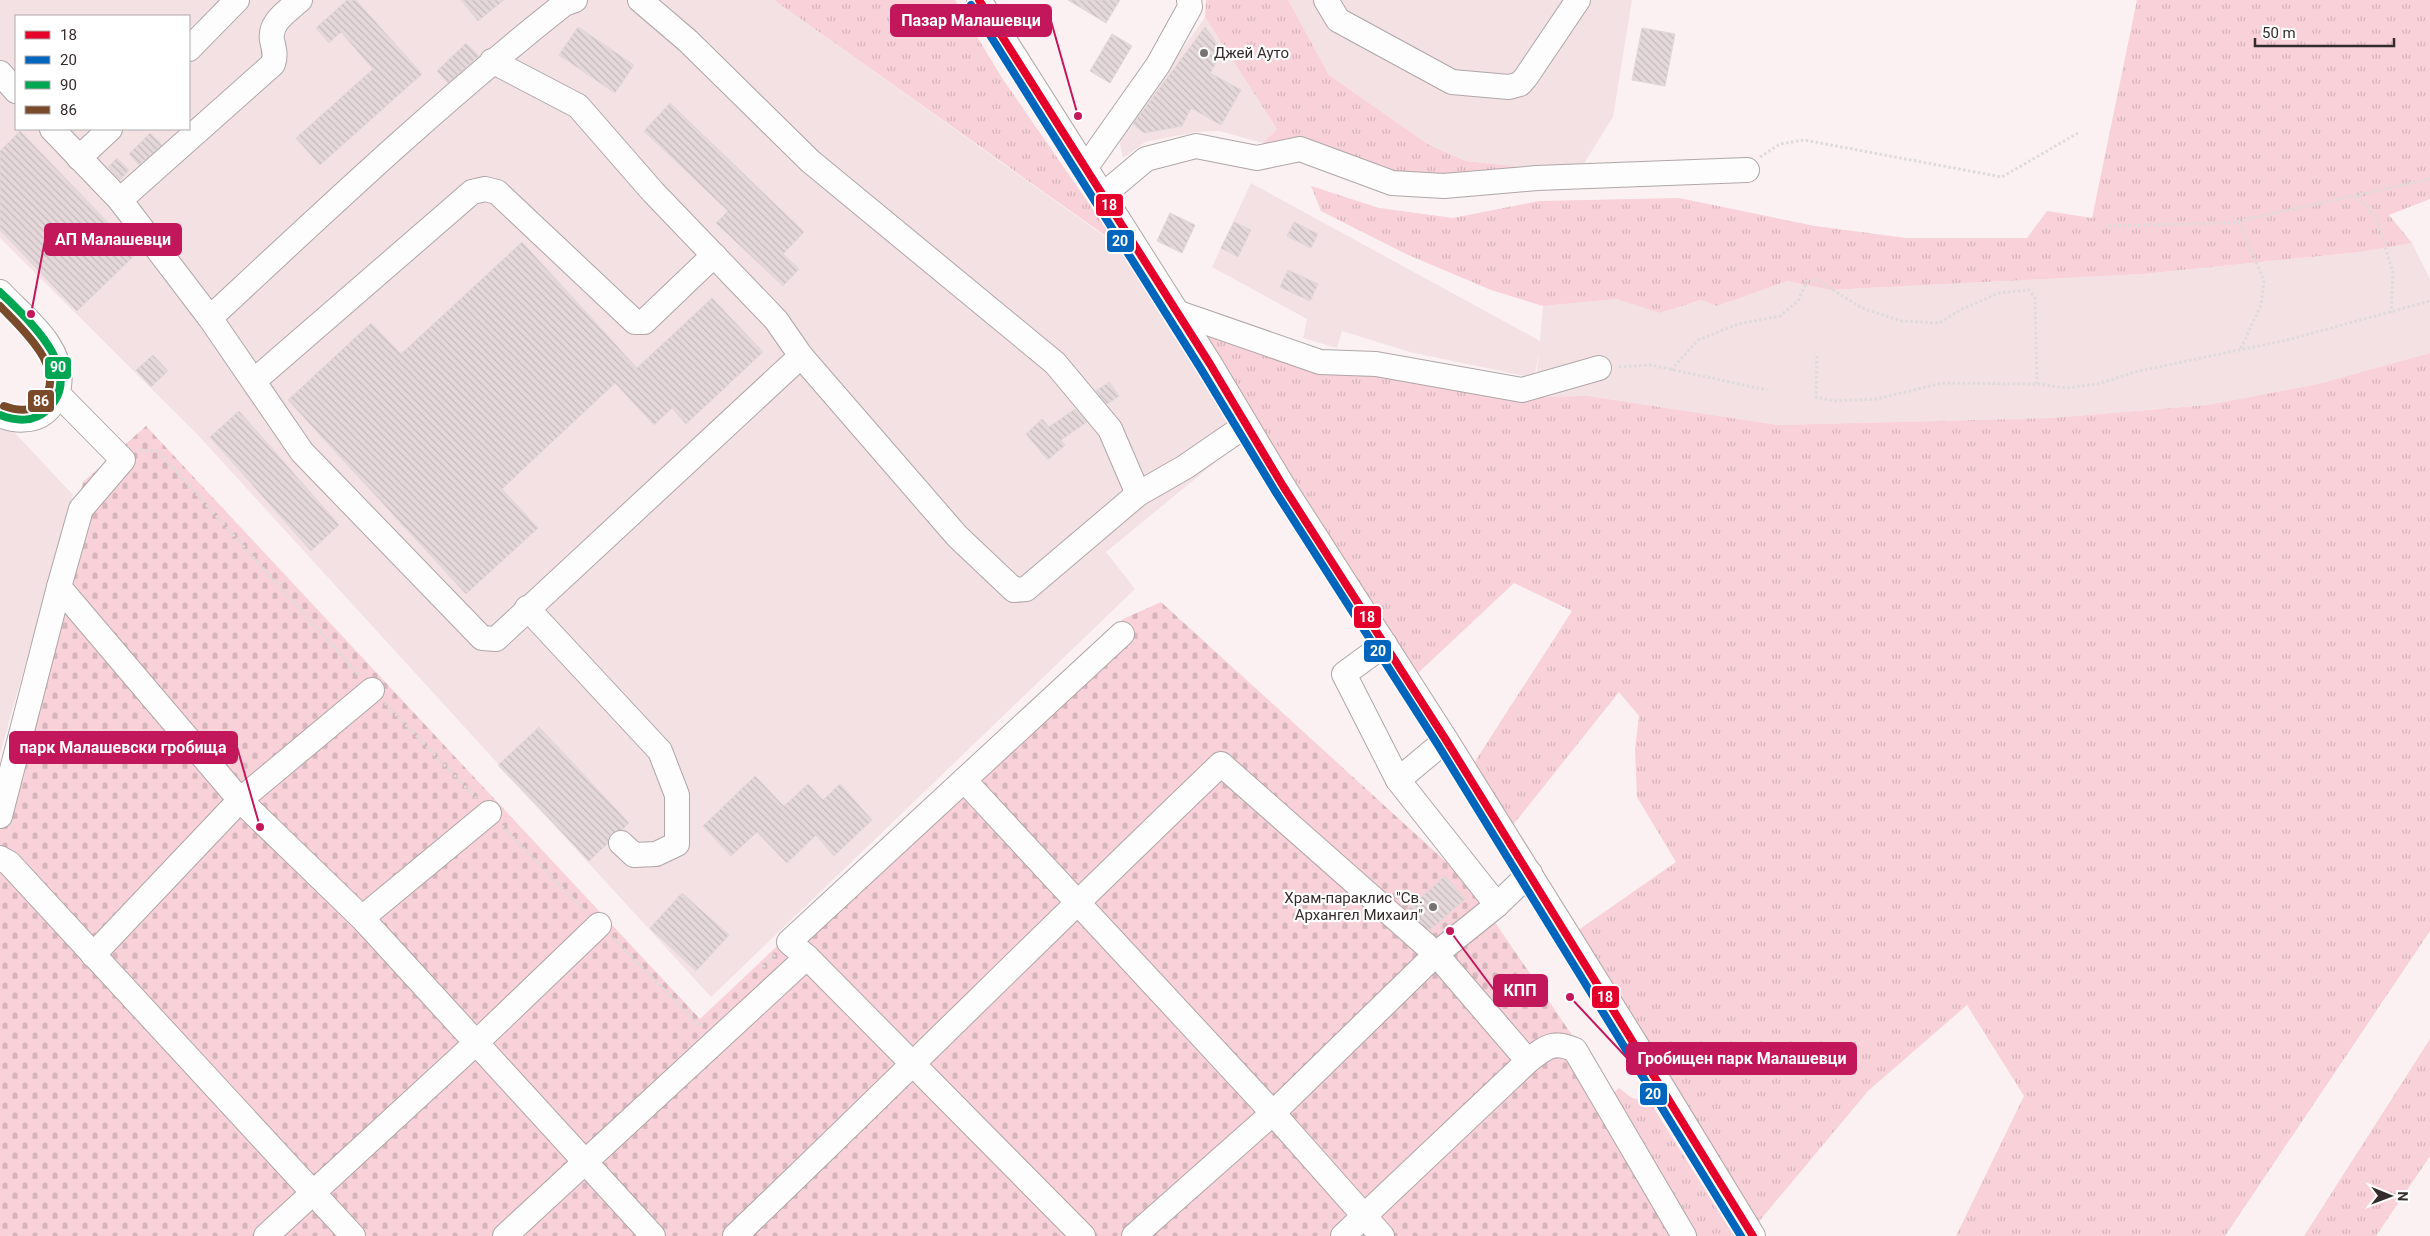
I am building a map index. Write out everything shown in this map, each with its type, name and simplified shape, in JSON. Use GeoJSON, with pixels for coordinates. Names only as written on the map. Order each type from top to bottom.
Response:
{"type":"FeatureCollection","features":[{"type":"Feature","properties":{"kind":"street"},"geometry":{"type":"LineString","coordinates":[[190,48],[237,0]]}},
{"type":"Feature","properties":{"kind":"street"},"geometry":{"type":"LineString","coordinates":[[120,200],[273,64],[275,57],[271,33],[276,22],[300,0]]}},
{"type":"Feature","properties":{"kind":"street"},"geometry":{"type":"LineString","coordinates":[[210,318],[388,153],[492,61],[564,4],[575,0]]}},
{"type":"Feature","properties":{"kind":"street"},"geometry":{"type":"LineString","coordinates":[[640,0],[688,42],[810,161],[1055,363],[1110,429],[1138,494]]}},
{"type":"Feature","properties":{"kind":"street"},"geometry":{"type":"LineString","coordinates":[[979,0],[1530,873],[1753,1236]]}},
{"type":"Feature","properties":{"kind":"street"},"geometry":{"type":"LineString","coordinates":[[1086,167],[1158,65],[1190,7],[1189,0]]}},
{"type":"Feature","properties":{"kind":"street"},"geometry":{"type":"LineString","coordinates":[[1326,0],[1338,20],[1452,82],[1509,87],[1520,84],[1526,77],[1578,0]]}},
{"type":"Feature","properties":{"kind":"street"},"geometry":{"type":"LineString","coordinates":[[492,61],[578,106],[652,192],[776,320],[801,356],[956,536],[1014,590],[1026,589],[1138,494],[1185,467],[1246,425]]}},
{"type":"Feature","properties":{"kind":"street"},"geometry":{"type":"LineString","coordinates":[[0,74],[15,90]]}},
{"type":"Feature","properties":{"kind":"street"},"geometry":{"type":"LineString","coordinates":[[53,130],[120,200],[210,318],[302,452],[482,638],[496,639],[527,608],[801,356]]}},
{"type":"Feature","properties":{"kind":"street"},"geometry":{"type":"LineString","coordinates":[[80,158],[109,130]]}},
{"type":"Feature","properties":{"kind":"street"},"geometry":{"type":"LineString","coordinates":[[1103,194],[1146,159],[1196,146],[1257,158],[1300,149],[1392,183],[1444,186],[1537,178],[1747,170]]}},
{"type":"Feature","properties":{"kind":"street"},"geometry":{"type":"LineString","coordinates":[[254,381],[472,192],[485,189],[497,192],[635,322],[644,322],[714,255]]}},
{"type":"Feature","properties":{"kind":"street"},"geometry":{"type":"LineString","coordinates":[[0,292],[49,344],[56,358],[60,375],[57,393],[51,407],[41,416],[24,420],[7,419],[0,415]]}},
{"type":"Feature","properties":{"kind":"street"},"geometry":{"type":"LineString","coordinates":[[1176,312],[1320,362],[1376,364],[1522,390],[1599,368]]}},
{"type":"Feature","properties":{"kind":"street"},"geometry":{"type":"LineString","coordinates":[[0,816],[81,509],[130,455],[57,393]]}},
{"type":"Feature","properties":{"kind":"street"},"geometry":{"type":"LineString","coordinates":[[59,587],[240,800],[362,918],[653,1236]]}},
{"type":"Feature","properties":{"kind":"street"},"geometry":{"type":"LineString","coordinates":[[527,608],[660,751],[677,795],[677,844],[656,854],[634,855],[621,843]]}},
{"type":"Feature","properties":{"kind":"street"},"geometry":{"type":"LineString","coordinates":[[1083,1236],[807,956],[789,942],[1122,634]]}},
{"type":"Feature","properties":{"kind":"street"},"geometry":{"type":"LineString","coordinates":[[1385,644],[1344,674],[1398,780],[1497,905]]}},
{"type":"Feature","properties":{"kind":"street"},"geometry":{"type":"LineString","coordinates":[[93,955],[240,800],[372,690]]}},
{"type":"Feature","properties":{"kind":"street"},"geometry":{"type":"LineString","coordinates":[[1398,780],[1446,740]]}},
{"type":"Feature","properties":{"kind":"street"},"geometry":{"type":"LineString","coordinates":[[735,1236],[914,1064],[1076,902],[1221,764],[1436,954],[1528,1061]]}},
{"type":"Feature","properties":{"kind":"street"},"geometry":{"type":"LineString","coordinates":[[964,780],[1273,1112],[1382,1236]]}},
{"type":"Feature","properties":{"kind":"street"},"geometry":{"type":"LineString","coordinates":[[362,918],[489,813]]}},
{"type":"Feature","properties":{"kind":"street"},"geometry":{"type":"LineString","coordinates":[[0,858],[9,864],[188,1061],[313,1191],[353,1236]]}},
{"type":"Feature","properties":{"kind":"street"},"geometry":{"type":"LineString","coordinates":[[1134,1236],[1273,1112],[1436,954],[1497,905],[1530,873]]}},
{"type":"Feature","properties":{"kind":"street"},"geometry":{"type":"LineString","coordinates":[[266,1236],[477,1042],[599,925]]}},
{"type":"Feature","properties":{"kind":"street"},"geometry":{"type":"LineString","coordinates":[[505,1236],[583,1161],[807,956]]}},
{"type":"Feature","properties":{"kind":"street"},"geometry":{"type":"LineString","coordinates":[[1343,1236],[1528,1061],[1546,1047],[1562,1044],[1575,1050],[1684,1236]]}},
{"type":"Feature","properties":{"kind":"path"},"geometry":{"type":"LineString","coordinates":[[1747,170],[1763,154],[1780,144],[1804,140],[2002,177],[2078,133]]}},
{"type":"Feature","properties":{"kind":"path"},"geometry":{"type":"LineString","coordinates":[[2108,226],[2238,221],[2430,179]]}},
{"type":"Feature","properties":{"kind":"path"},"geometry":{"type":"LineString","coordinates":[[2357,196],[2376,217],[2393,273],[2390,312]]}},
{"type":"Feature","properties":{"kind":"path"},"geometry":{"type":"LineString","coordinates":[[2238,221],[2264,280],[2261,305],[2240,351]]}},
{"type":"Feature","properties":{"kind":"path"},"geometry":{"type":"LineString","coordinates":[[1671,370],[1698,340],[1738,324],[1780,316],[1798,301],[1807,281],[1817,280],[1862,308],[1901,321],[1939,323],[1999,293],[2029,290],[2035,298],[2037,384]]}},
{"type":"Feature","properties":{"kind":"path"},"geometry":{"type":"LineString","coordinates":[[1817,356],[1816,397],[1835,401],[1877,399],[1942,383],[2037,384],[2066,388],[2097,384],[2139,371],[2240,351],[2430,301]]}},
{"type":"Feature","properties":{"kind":"path"},"geometry":{"type":"LineString","coordinates":[[1599,368],[1651,366],[1767,390]]}},
{"type":"Feature","properties":{"kind":"path"},"geometry":{"type":"LineString","coordinates":[[130,455],[158,451],[372,690],[489,813],[700,1026]]}},
{"type":"Feature","properties":{"kind":"shaded area"},"geometry":{"type":"Polygon","coordinates":[[[0,0],[774,0],[1149,268],[1251,433],[1106,552],[1135,589],[711,997],[197,434],[0,238],[0,0]]]}},
{"type":"Feature","properties":{"kind":"shaded area"},"geometry":{"type":"Polygon","coordinates":[[[1288,0],[1632,0],[1613,117],[1578,173],[1466,161],[1429,145],[1329,75],[1288,0]]]}},
{"type":"Feature","properties":{"kind":"shaded area"},"geometry":{"type":"Polygon","coordinates":[[[1205,17],[1277,129],[1263,143],[1219,131],[1196,132],[1145,142],[1123,158],[1119,139],[1205,17]]]}},
{"type":"Feature","properties":{"kind":"shaded area"},"geometry":{"type":"Polygon","coordinates":[[[1251,183],[1540,341],[1543,306],[1616,299],[1660,313],[1702,300],[1717,306],[1788,281],[1829,290],[2143,274],[2361,252],[2412,243],[2430,279],[2430,353],[2318,384],[2207,405],[2052,418],[1778,425],[1588,396],[1534,397],[1539,353],[1534,378],[1410,352],[1342,331],[1337,348],[1303,338],[1307,319],[1212,267],[1251,183]]]}},
{"type":"Feature","properties":{"kind":"shaded area"},"geometry":{"type":"Polygon","coordinates":[[[0,417],[73,495],[0,754],[0,417]]]}},
{"type":"Feature","properties":{"kind":"green space"},"geometry":{"type":"Polygon","coordinates":[[[774,0],[955,0],[1002,78],[1117,244],[774,0]]]}},
{"type":"Feature","properties":{"kind":"green space"},"geometry":{"type":"Polygon","coordinates":[[[1206,0],[1288,0],[1329,75],[1429,145],[1466,161],[1578,173],[1390,189],[1263,143],[1277,129],[1205,17],[1206,0]]]}},
{"type":"Feature","properties":{"kind":"green space"},"geometry":{"type":"Polygon","coordinates":[[[2137,0],[2430,0],[2430,199],[2389,215],[2412,243],[2361,252],[2143,274],[1829,290],[1788,281],[1717,306],[1701,300],[1660,313],[1616,299],[1543,306],[1491,290],[1406,254],[1321,211],[1311,186],[1379,208],[1453,218],[1539,201],[1679,198],[1815,226],[1906,238],[2027,238],[2047,211],[2092,218],[2137,0]]]}},
{"type":"Feature","properties":{"kind":"green space"},"geometry":{"type":"Polygon","coordinates":[[[1200,330],[1378,369],[1534,397],[1588,396],[1778,425],[2052,418],[2207,405],[2318,384],[2430,353],[2430,931],[2225,1236],[1956,1236],[2024,1096],[1967,1005],[1868,1091],[1756,1225],[1577,931],[1676,862],[1637,797],[1635,749],[1639,716],[1619,692],[1513,825],[1474,763],[1572,611],[1514,583],[1417,674],[1200,330]]]}},
{"type":"Feature","properties":{"kind":"green space"},"geometry":{"type":"Polygon","coordinates":[[[146,426],[700,1019],[1123,619],[1161,602],[1466,880],[1574,1038],[1696,1236],[0,1236],[0,774],[83,482],[146,426]]]}},
{"type":"Feature","properties":{"kind":"green space"},"geometry":{"type":"Polygon","coordinates":[[[2430,1039],[2430,1156],[2376,1236],[2304,1236],[2430,1039]]]}},
{"type":"Feature","properties":{"kind":"green space"},"geometry":{"type":"Polygon","coordinates":[[[1619,1088],[1632,1098],[1650,1102],[1734,1236],[1696,1236],[1609,1097],[1619,1088]]]}},
{"type":"Feature","properties":{"kind":"building"},"geometry":{"type":"Polygon","coordinates":[[[347,0],[356,0],[422,74],[320,165],[296,138],[373,69],[341,32],[329,43],[316,28],[347,0]]]}},
{"type":"Feature","properties":{"kind":"building"},"geometry":{"type":"Polygon","coordinates":[[[461,0],[504,0],[478,21],[461,0]]]}},
{"type":"Feature","properties":{"kind":"building"},"geometry":{"type":"Polygon","coordinates":[[[1068,0],[1120,0],[1106,23],[1068,0]]]}},
{"type":"Feature","properties":{"kind":"building"},"geometry":{"type":"Polygon","coordinates":[[[578,27],[634,65],[615,93],[559,55],[578,27]]]}},
{"type":"Feature","properties":{"kind":"building"},"geometry":{"type":"Polygon","coordinates":[[[1205,27],[1223,51],[1210,73],[1241,90],[1221,125],[1191,108],[1182,126],[1144,133],[1133,124],[1205,27]]]}},
{"type":"Feature","properties":{"kind":"building"},"geometry":{"type":"Polygon","coordinates":[[[1642,28],[1675,34],[1665,86],[1632,80],[1642,28]]]}},
{"type":"Feature","properties":{"kind":"building"},"geometry":{"type":"Polygon","coordinates":[[[1112,34],[1132,46],[1110,83],[1090,71],[1112,34]]]}},
{"type":"Feature","properties":{"kind":"building"},"geometry":{"type":"Polygon","coordinates":[[[466,43],[479,56],[448,83],[437,71],[466,43]]]}},
{"type":"Feature","properties":{"kind":"building"},"geometry":{"type":"Polygon","coordinates":[[[670,103],[804,232],[783,254],[799,269],[783,286],[716,223],[728,211],[644,131],[670,103]]]}},
{"type":"Feature","properties":{"kind":"building"},"geometry":{"type":"Polygon","coordinates":[[[20,131],[137,253],[77,311],[0,230],[0,151],[20,131]]]}},
{"type":"Feature","properties":{"kind":"building"},"geometry":{"type":"Polygon","coordinates":[[[150,133],[162,145],[139,165],[129,154],[150,133]]]}},
{"type":"Feature","properties":{"kind":"building"},"geometry":{"type":"Polygon","coordinates":[[[117,158],[129,170],[120,180],[108,167],[117,158]]]}},
{"type":"Feature","properties":{"kind":"building"},"geometry":{"type":"Polygon","coordinates":[[[1170,213],[1195,225],[1182,253],[1157,241],[1170,213]]]}},
{"type":"Feature","properties":{"kind":"building"},"geometry":{"type":"Polygon","coordinates":[[[1234,222],[1251,230],[1238,257],[1221,248],[1234,222]]]}},
{"type":"Feature","properties":{"kind":"building"},"geometry":{"type":"Polygon","coordinates":[[[1294,222],[1318,234],[1311,248],[1287,236],[1294,222]]]}},
{"type":"Feature","properties":{"kind":"building"},"geometry":{"type":"Polygon","coordinates":[[[522,242],[637,368],[712,298],[763,352],[686,424],[672,408],[654,425],[615,383],[502,489],[538,528],[466,594],[288,400],[371,323],[401,354],[522,242]]]}},
{"type":"Feature","properties":{"kind":"building"},"geometry":{"type":"Polygon","coordinates":[[[1288,270],[1318,284],[1310,301],[1280,287],[1288,270]]]}},
{"type":"Feature","properties":{"kind":"building"},"geometry":{"type":"Polygon","coordinates":[[[153,355],[168,371],[151,387],[136,370],[153,355]]]}},
{"type":"Feature","properties":{"kind":"building"},"geometry":{"type":"Polygon","coordinates":[[[1109,382],[1119,396],[1107,404],[1096,391],[1109,382]]]}},
{"type":"Feature","properties":{"kind":"building"},"geometry":{"type":"Polygon","coordinates":[[[1075,409],[1087,422],[1061,440],[1065,445],[1048,460],[1026,434],[1042,419],[1049,427],[1075,409]]]}},
{"type":"Feature","properties":{"kind":"building"},"geometry":{"type":"Polygon","coordinates":[[[239,411],[339,525],[311,551],[210,437],[239,411]]]}},
{"type":"Feature","properties":{"kind":"building"},"geometry":{"type":"Polygon","coordinates":[[[539,727],[629,823],[622,830],[611,833],[608,843],[589,861],[498,765],[539,727]]]}},
{"type":"Feature","properties":{"kind":"building"},"geometry":{"type":"Polygon","coordinates":[[[755,776],[784,806],[808,784],[823,800],[840,784],[872,820],[834,856],[816,835],[787,863],[757,832],[731,856],[703,826],[755,776]]]}},
{"type":"Feature","properties":{"kind":"building","name":"Храм-параклис \"Св. Архангел Михаил\""},"geometry":{"type":"Polygon","coordinates":[[[1445,876],[1465,899],[1430,930],[1407,910],[1445,876]]]}},
{"type":"Feature","properties":{"kind":"building"},"geometry":{"type":"Polygon","coordinates":[[[682,893],[729,935],[696,971],[650,928],[682,893]]]}},
{"type":"Feature","properties":{"kind":"transit line","name":"18"},"geometry":{"type":"LineString","coordinates":[[979,0],[1210,364],[1283,486],[1446,740],[1753,1236]]}},
{"type":"Feature","properties":{"kind":"transit line","name":"20"},"geometry":{"type":"LineString","coordinates":[[971,5],[1201,369],[1275,491],[1438,745],[1741,1236]]}},
{"type":"Feature","properties":{"kind":"transit line","name":"90"},"geometry":{"type":"LineString","coordinates":[[0,292],[37,330],[49,346],[57,362],[61,379],[58,395],[42,414],[24,420],[0,415]]}},
{"type":"Feature","properties":{"kind":"transit line","name":"86"},"geometry":{"type":"LineString","coordinates":[[0,306],[40,351],[47,364],[50,378],[48,391],[36,406],[22,410],[4,406]]}},
{"type":"Feature","properties":{"kind":"place","name":"Джей Ауто"},"geometry":{"type":"Point","coordinates":[1204,53]}},
{"type":"Feature","properties":{"kind":"place","name":"Пазар Малашевци"},"geometry":{"type":"Point","coordinates":[1078,116]}},
{"type":"Feature","properties":{"kind":"place","name":"АП Малашевци"},"geometry":{"type":"Point","coordinates":[31,314]}},
{"type":"Feature","properties":{"kind":"place","name":"парк Малашевски гробища"},"geometry":{"type":"Point","coordinates":[260,827]}},
{"type":"Feature","properties":{"kind":"place","name":"Храм-параклис \"Св. Архангел Михаил\""},"geometry":{"type":"Point","coordinates":[1433,907]}},
{"type":"Feature","properties":{"kind":"place","name":"КПП"},"geometry":{"type":"Point","coordinates":[1450,931]}},
{"type":"Feature","properties":{"kind":"place","name":"Гробищен парк Малашевци"},"geometry":{"type":"Point","coordinates":[1570,997]}}]}
